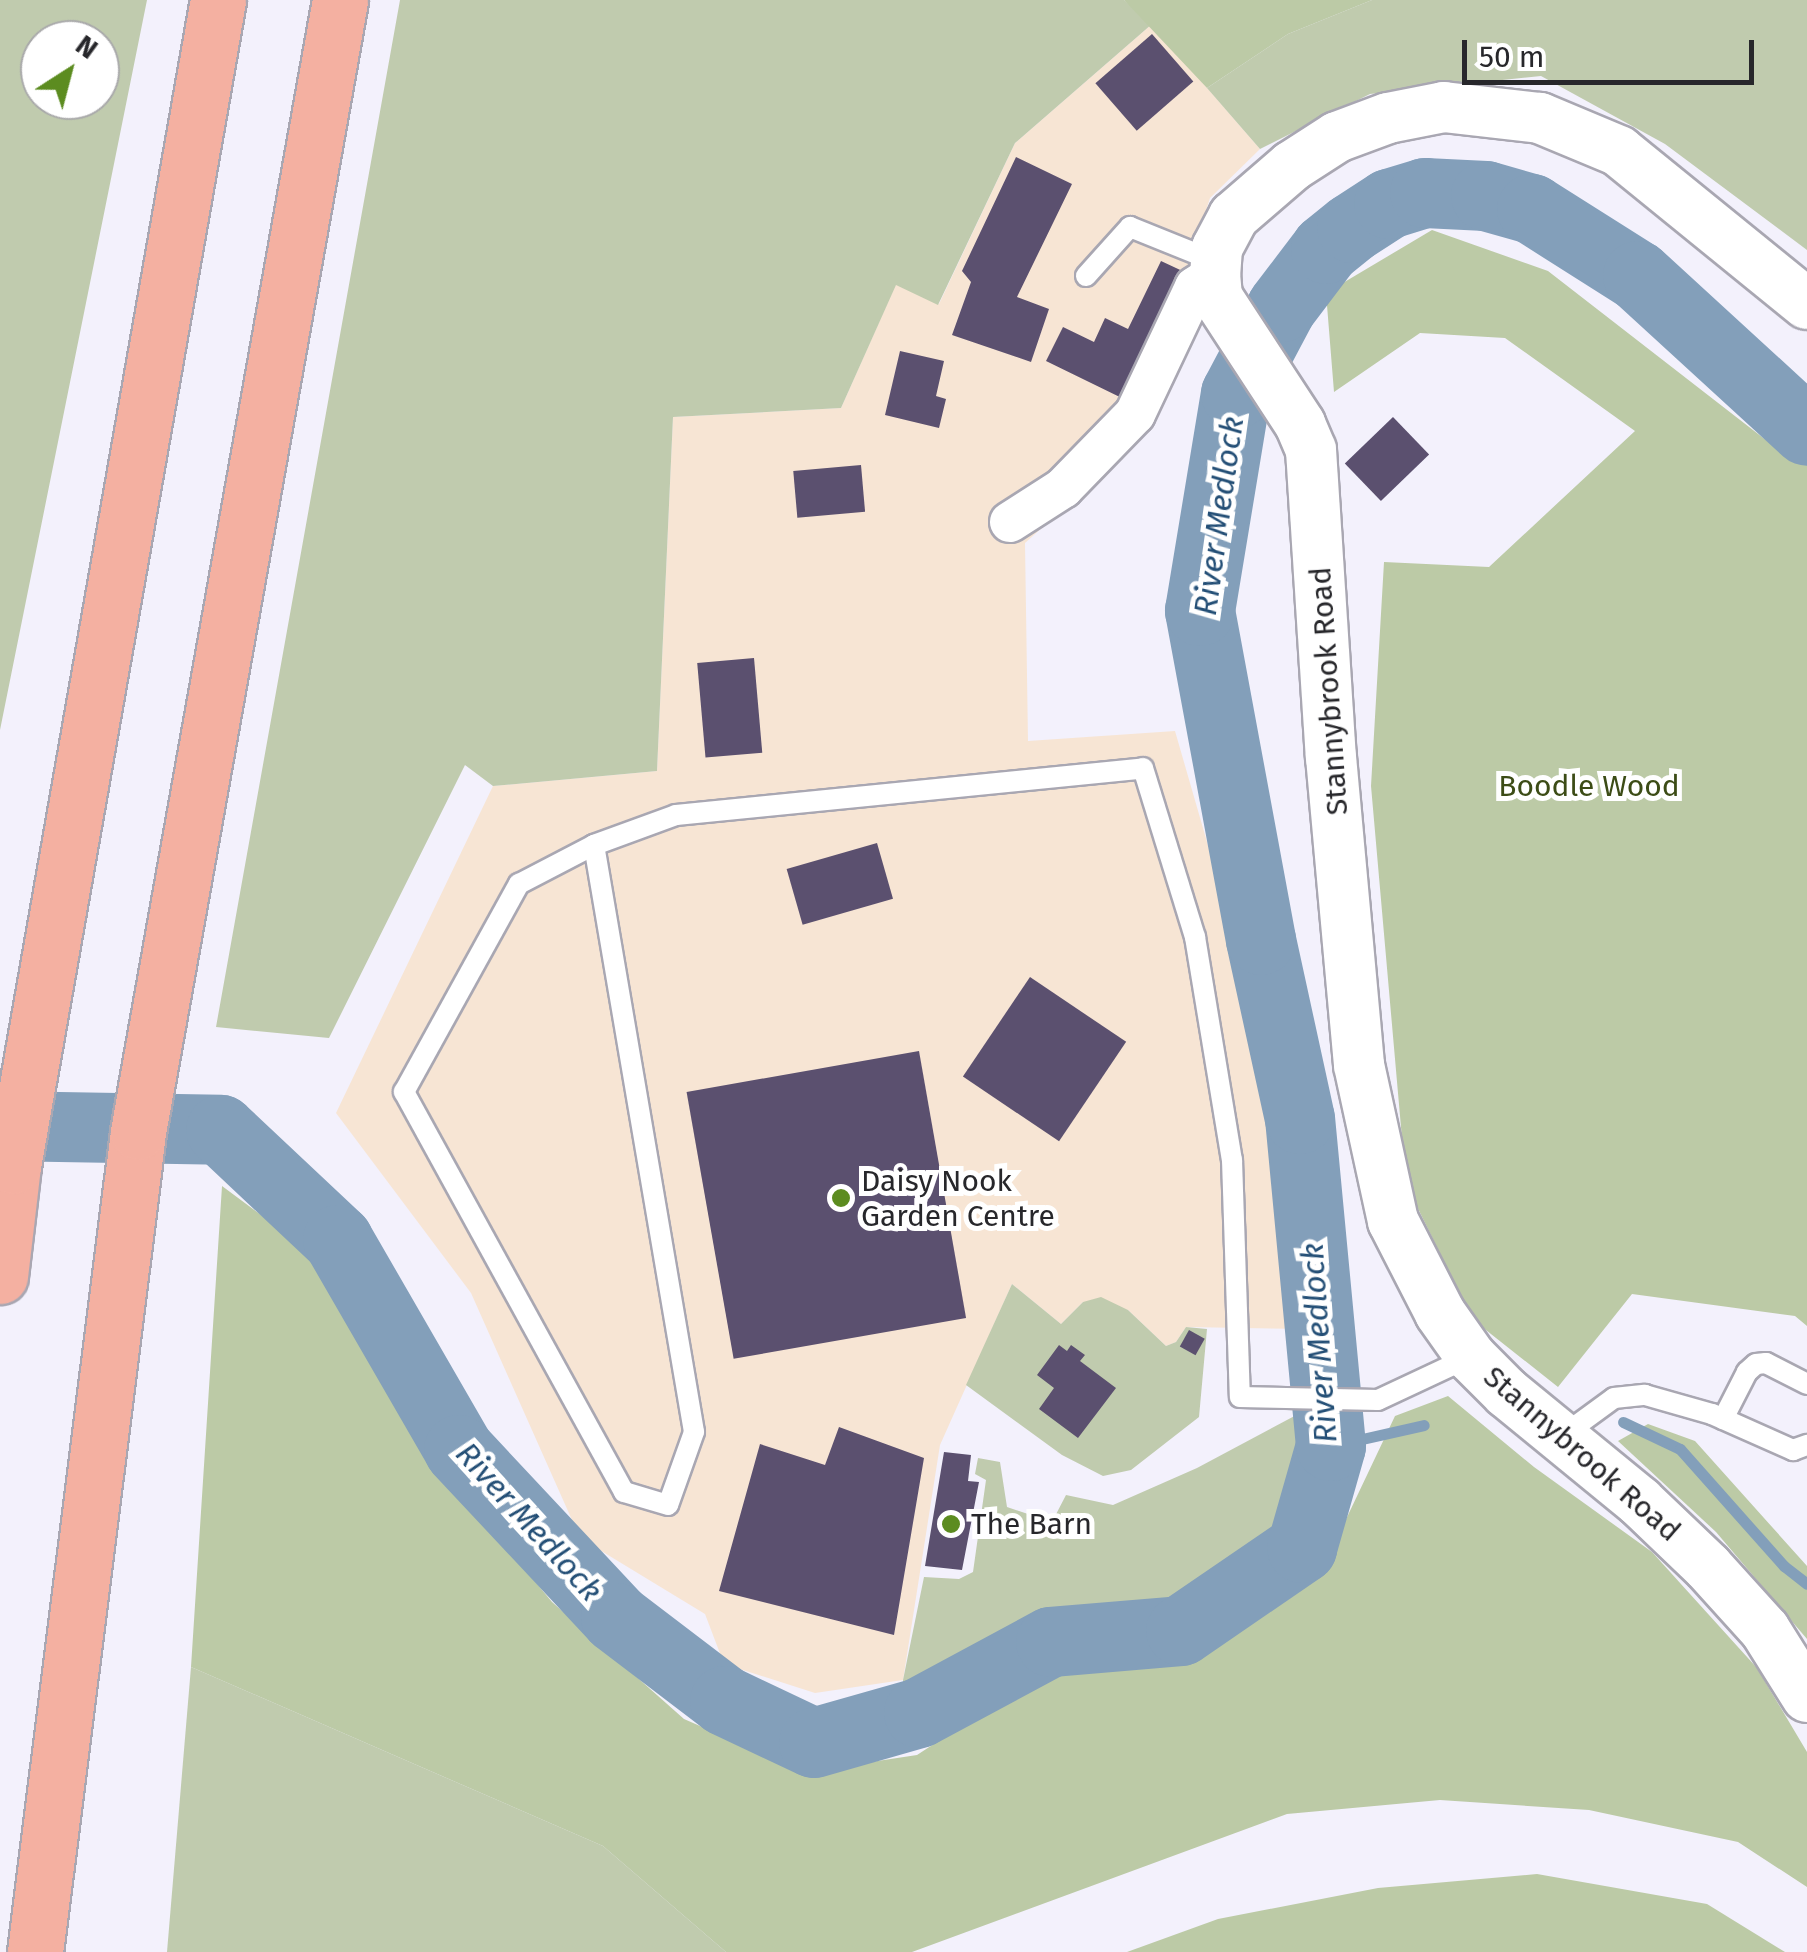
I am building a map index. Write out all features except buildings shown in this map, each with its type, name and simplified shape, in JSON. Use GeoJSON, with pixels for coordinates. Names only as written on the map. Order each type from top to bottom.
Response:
{"type":"FeatureCollection","features":[{"type":"Feature","properties":{"kind":"highway"},"geometry":{"type":"LineString","coordinates":[[1,1266],[51,947],[218,0]]}},
{"type":"Feature","properties":{"kind":"highway"},"geometry":{"type":"LineString","coordinates":[[35,1952],[138,1132],[340,0]]}},
{"type":"Feature","properties":{"kind":"street"},"geometry":{"type":"LineString","coordinates":[[1010,522],[1062,488],[1135,414],[1195,287],[1216,277],[1217,248],[1234,216],[1292,166],[1337,138],[1388,118],[1444,108],[1497,110],[1581,132],[1618,151],[1807,304]]}},
{"type":"Feature","properties":{"kind":"street","name":"Stannybrook Road"},"geometry":{"type":"LineString","coordinates":[[1216,277],[1300,424],[1316,480],[1331,758],[1360,1065],[1370,1124],[1399,1235],[1440,1312],[1472,1356],[1507,1393],[1562,1436],[1708,1567],[1765,1630],[1807,1697]]}},
{"type":"Feature","properties":{"kind":"lane"},"geometry":{"type":"LineString","coordinates":[[1086,276],[1130,228],[1216,277]]}},
{"type":"Feature","properties":{"kind":"lane"},"geometry":{"type":"LineString","coordinates":[[594,845],[694,1432],[668,1504],[624,1492],[404,1092],[519,884],[594,845],[676,814],[1142,768],[1195,937],[1232,1160],[1240,1397],[1378,1400],[1472,1356]]}},
{"type":"Feature","properties":{"kind":"lane"},"geometry":{"type":"LineString","coordinates":[[1723,1419],[1746,1372],[1756,1364],[1766,1363],[1807,1384]]}},
{"type":"Feature","properties":{"kind":"lane"},"geometry":{"type":"LineString","coordinates":[[1562,1436],[1614,1398],[1645,1396],[1723,1419],[1794,1450],[1807,1445]]}},
{"type":"Feature","properties":{"kind":"shaded area","name":"Daisy Nook Garden Centre"},"geometry":{"type":"Polygon","coordinates":[[[1152,24],[1260,149],[1210,198],[1195,245],[1202,310],[1164,404],[1095,480],[1025,543],[1028,741],[1175,731],[1235,939],[1307,1329],[1186,1327],[1176,1342],[1166,1346],[1128,1310],[1083,1302],[1061,1324],[1012,1284],[940,1445],[903,1680],[815,1693],[724,1664],[705,1614],[580,1538],[471,1293],[336,1113],[493,786],[657,771],[673,417],[841,408],[896,284],[939,304],[1015,143],[1152,24]]]}},
{"type":"Feature","properties":{"kind":"green space"},"geometry":{"type":"Polygon","coordinates":[[[0,0],[147,0],[0,730],[0,0]]]}},
{"type":"Feature","properties":{"kind":"green space"},"geometry":{"type":"Polygon","coordinates":[[[400,0],[1124,0],[1152,24],[1015,143],[938,305],[896,285],[841,408],[673,417],[657,771],[493,786],[465,765],[329,1038],[216,1027],[400,0]]]}},
{"type":"Feature","properties":{"kind":"green space"},"geometry":{"type":"Polygon","coordinates":[[[1124,0],[1372,0],[1288,34],[1207,88],[1124,0]]]}},
{"type":"Feature","properties":{"kind":"green space"},"geometry":{"type":"Polygon","coordinates":[[[1372,0],[1807,0],[1807,250],[1665,144],[1541,76],[1370,94],[1260,149],[1207,88],[1288,34],[1372,0]]]}},
{"type":"Feature","properties":{"kind":"green space","name":"Boodle Wood"},"geometry":{"type":"Polygon","coordinates":[[[1432,230],[1548,271],[1771,444],[1807,460],[1807,1326],[1795,1316],[1632,1294],[1558,1387],[1472,1319],[1406,1184],[1371,786],[1384,562],[1489,567],[1635,431],[1505,338],[1420,333],[1334,392],[1326,293],[1432,230]]]}},
{"type":"Feature","properties":{"kind":"green space"},"geometry":{"type":"Polygon","coordinates":[[[222,1186],[324,1262],[428,1452],[552,1602],[684,1719],[805,1772],[917,1755],[1052,1667],[1181,1661],[1321,1572],[1395,1416],[1448,1396],[1534,1467],[1652,1552],[1757,1668],[1807,1752],[1807,1887],[1738,1842],[1589,1810],[1440,1800],[1287,1814],[912,1952],[726,1952],[603,1846],[191,1667],[222,1186]]]}},
{"type":"Feature","properties":{"kind":"green space"},"geometry":{"type":"Polygon","coordinates":[[[1012,1284],[1061,1324],[1083,1302],[1101,1297],[1128,1310],[1166,1346],[1176,1342],[1186,1327],[1207,1329],[1199,1417],[1131,1470],[1103,1476],[1062,1455],[966,1385],[1012,1284]]]}},
{"type":"Feature","properties":{"kind":"green space"},"geometry":{"type":"Polygon","coordinates":[[[1302,1412],[1320,1413],[1309,1467],[1274,1545],[1212,1588],[1176,1605],[1118,1612],[1023,1641],[904,1705],[903,1680],[924,1577],[959,1579],[973,1572],[986,1480],[975,1474],[978,1458],[1000,1462],[1007,1507],[1052,1522],[1066,1495],[1113,1505],[1197,1468],[1302,1412]]]}},
{"type":"Feature","properties":{"kind":"green space"},"geometry":{"type":"Polygon","coordinates":[[[1648,1424],[1695,1441],[1807,1566],[1807,1639],[1716,1532],[1618,1441],[1648,1424]]]}},
{"type":"Feature","properties":{"kind":"green space"},"geometry":{"type":"Polygon","coordinates":[[[191,1667],[603,1846],[726,1952],[167,1952],[191,1667]]]}},
{"type":"Feature","properties":{"kind":"green space"},"geometry":{"type":"Polygon","coordinates":[[[1537,1874],[1707,1904],[1785,1952],[1127,1952],[1218,1919],[1378,1888],[1537,1874]]]}},
{"type":"Feature","properties":{"kind":"waterway","name":"River Medlock"},"geometry":{"type":"LineString","coordinates":[[0,1126],[221,1130],[338,1240],[459,1450],[616,1618],[725,1701],[814,1743],[919,1713],[1051,1642],[1181,1631],[1302,1548],[1331,1446],[1300,1119],[1261,940],[1200,611],[1236,394],[1282,307],[1326,249],[1352,228],[1389,204],[1425,193],[1486,196],[1532,209],[1638,276],[1807,431]]}},
{"type":"Feature","properties":{"kind":"waterway"},"geometry":{"type":"LineString","coordinates":[[1623,1422],[1680,1449],[1784,1566],[1807,1584]]}},
{"type":"Feature","properties":{"kind":"waterway"},"geometry":{"type":"LineString","coordinates":[[1331,1446],[1424,1425]]}},
{"type":"Feature","properties":{"kind":"place","name":"Daisy Nook Garden Centre"},"geometry":{"type":"Point","coordinates":[841,1198]}},
{"type":"Feature","properties":{"kind":"place","name":"The Barn"},"geometry":{"type":"Point","coordinates":[951,1524]}}]}
